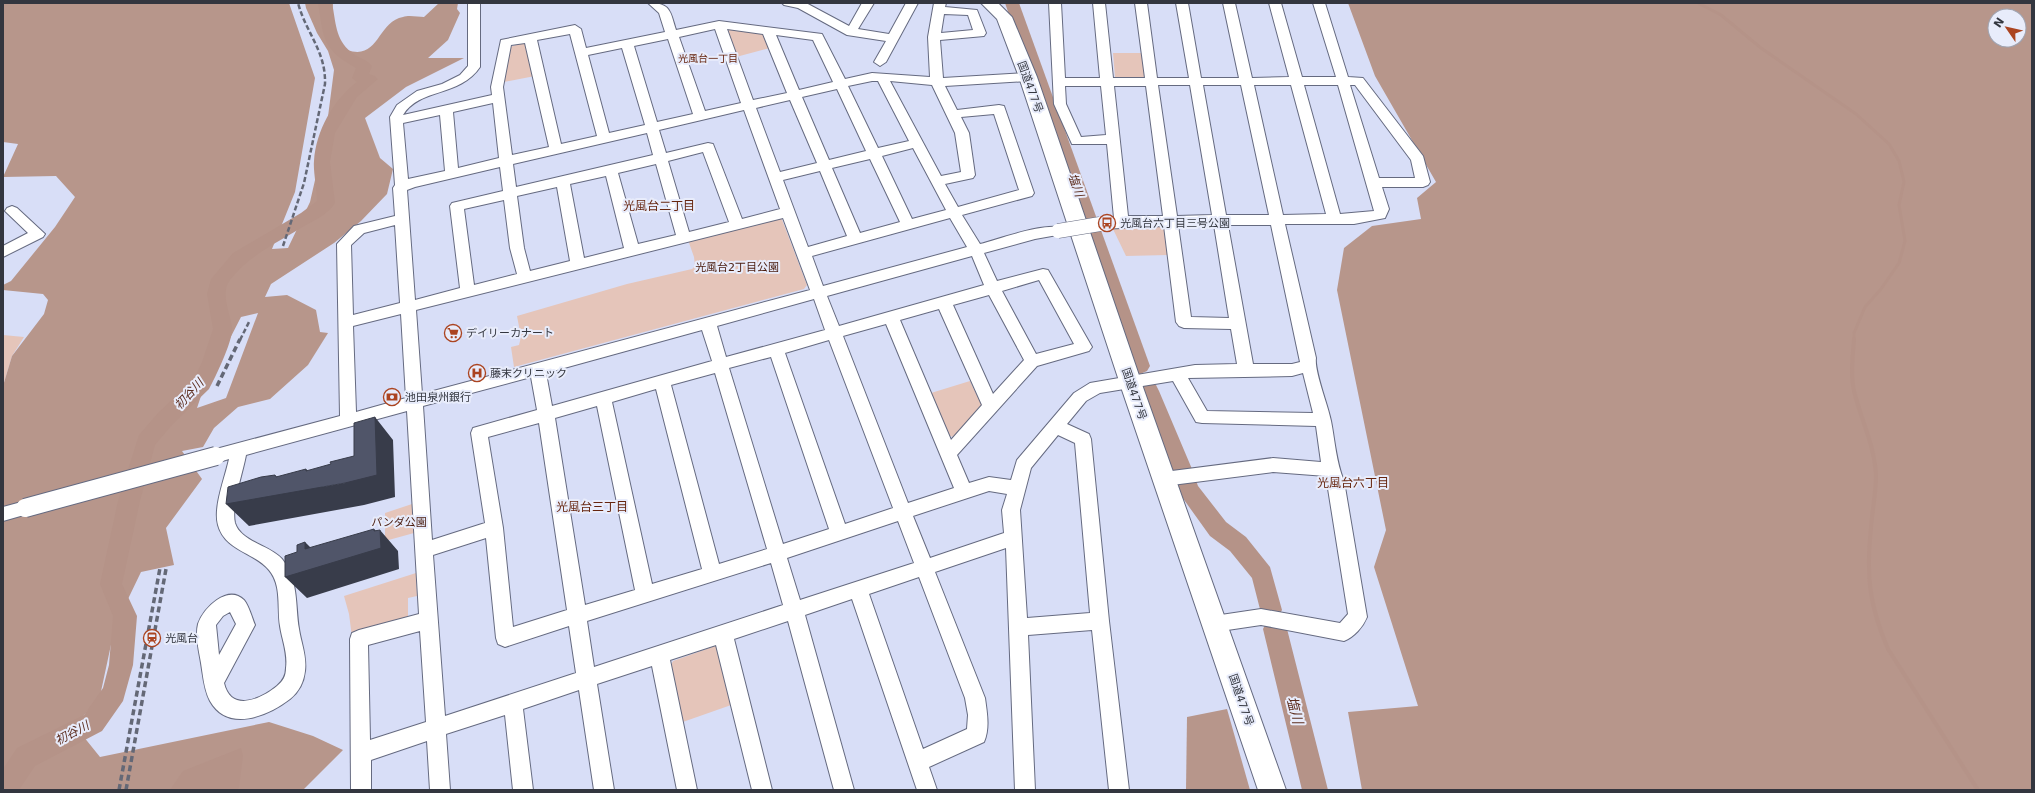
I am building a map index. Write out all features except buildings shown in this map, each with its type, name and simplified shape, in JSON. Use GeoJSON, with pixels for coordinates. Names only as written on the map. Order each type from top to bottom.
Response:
{"type":"FeatureCollection","features":[{"type":"Feature","properties":{"kind":"highway","name":"国道477号"},"geometry":{"type":"LineString","coordinates":[[989,3],[1004,17],[1028,77],[1130,381],[1272,790]]}},
{"type":"Feature","properties":{"kind":"street"},"geometry":{"type":"LineString","coordinates":[[440,790],[413,402],[400,189],[402,186],[396,118],[403,104],[421,94],[446,87],[464,78],[474,66],[474,3]]}},
{"type":"Feature","properties":{"kind":"street"},"geometry":{"type":"LineString","coordinates":[[654,3],[664,11],[700,117]]}},
{"type":"Feature","properties":{"kind":"street"},"geometry":{"type":"LineString","coordinates":[[788,3],[801,5],[851,32],[893,38]]}},
{"type":"Feature","properties":{"kind":"street"},"geometry":{"type":"LineString","coordinates":[[818,14],[825,3]]}},
{"type":"Feature","properties":{"kind":"street"},"geometry":{"type":"LineString","coordinates":[[851,32],[868,3]]}},
{"type":"Feature","properties":{"kind":"street"},"geometry":{"type":"LineString","coordinates":[[880,62],[912,3]]}},
{"type":"Feature","properties":{"kind":"street"},"geometry":{"type":"LineString","coordinates":[[1055,3],[1060,104],[1077,141],[1113,139]]}},
{"type":"Feature","properties":{"kind":"street"},"geometry":{"type":"LineString","coordinates":[[1099,3],[1121,221]]}},
{"type":"Feature","properties":{"kind":"street"},"geometry":{"type":"LineString","coordinates":[[1141,3],[1184,322],[1238,324]]}},
{"type":"Feature","properties":{"kind":"street"},"geometry":{"type":"LineString","coordinates":[[1182,3],[1246,370]]}},
{"type":"Feature","properties":{"kind":"street"},"geometry":{"type":"LineString","coordinates":[[1214,624],[1260,617],[1344,632],[1358,617],[1336,482],[1331,470],[1324,420],[1311,374],[1307,366],[1308,358],[1229,3]]}},
{"type":"Feature","properties":{"kind":"street"},"geometry":{"type":"LineString","coordinates":[[1275,3],[1334,219]]}},
{"type":"Feature","properties":{"kind":"street"},"geometry":{"type":"LineString","coordinates":[[3,514],[1035,234],[1121,221],[1354,219],[1380,215],[1382,210],[1319,3]]}},
{"type":"Feature","properties":{"kind":"street"},"geometry":{"type":"LineString","coordinates":[[934,37],[980,33],[973,12],[940,7],[934,37],[937,82],[962,133],[968,175],[937,181]]}},
{"type":"Feature","properties":{"kind":"street"},"geometry":{"type":"LineString","coordinates":[[718,25],[775,178],[975,698],[978,715],[977,735],[918,762]]}},
{"type":"Feature","properties":{"kind":"street"},"geometry":{"type":"LineString","coordinates":[[582,53],[718,25],[818,38],[908,225]]}},
{"type":"Feature","properties":{"kind":"street"},"geometry":{"type":"LineString","coordinates":[[525,278],[517,248],[497,87],[505,43],[575,29],[604,139]]}},
{"type":"Feature","properties":{"kind":"street"},"geometry":{"type":"LineString","coordinates":[[768,31],[856,239]]}},
{"type":"Feature","properties":{"kind":"street"},"geometry":{"type":"LineString","coordinates":[[530,38],[556,150]]}},
{"type":"Feature","properties":{"kind":"street"},"geometry":{"type":"LineString","coordinates":[[627,44],[684,238]]}},
{"type":"Feature","properties":{"kind":"street"},"geometry":{"type":"LineString","coordinates":[[402,186],[841,84],[882,77],[962,83],[1028,77]]}},
{"type":"Feature","properties":{"kind":"street"},"geometry":{"type":"LineString","coordinates":[[882,77],[954,213],[976,250],[993,288],[1032,361]]}},
{"type":"Feature","properties":{"kind":"street"},"geometry":{"type":"LineString","coordinates":[[1059,82],[1359,81],[1418,159],[1423,182],[1374,183]]}},
{"type":"Feature","properties":{"kind":"street"},"geometry":{"type":"LineString","coordinates":[[396,122],[498,98]]}},
{"type":"Feature","properties":{"kind":"street"},"geometry":{"type":"LineString","coordinates":[[804,253],[1027,193],[999,109],[954,114]]}},
{"type":"Feature","properties":{"kind":"street"},"geometry":{"type":"LineString","coordinates":[[446,110],[452,174]]}},
{"type":"Feature","properties":{"kind":"street"},"geometry":{"type":"LineString","coordinates":[[775,178],[917,143]]}},
{"type":"Feature","properties":{"kind":"street"},"geometry":{"type":"LineString","coordinates":[[468,292],[457,206],[708,147],[737,225]]}},
{"type":"Feature","properties":{"kind":"street"},"geometry":{"type":"LineString","coordinates":[[611,170],[632,250]]}},
{"type":"Feature","properties":{"kind":"street"},"geometry":{"type":"LineString","coordinates":[[563,181],[578,264]]}},
{"type":"Feature","properties":{"kind":"street"},"geometry":{"type":"LineString","coordinates":[[3,252],[38,234],[6,210]]}},
{"type":"Feature","properties":{"kind":"street"},"geometry":{"type":"LineString","coordinates":[[347,322],[788,212]]}},
{"type":"Feature","properties":{"kind":"street"},"geometry":{"type":"LineString","coordinates":[[348,420],[347,322],[344,244],[360,229],[402,220]]}},
{"type":"Feature","properties":{"kind":"street"},"geometry":{"type":"LineString","coordinates":[[948,454],[1032,361],[1084,347],[1043,274],[479,433],[494,528],[505,638],[577,617],[712,573],[776,554],[839,532],[989,484],[1016,488]]}},
{"type":"Feature","properties":{"kind":"street"},"geometry":{"type":"LineString","coordinates":[[944,302],[991,407]]}},
{"type":"Feature","properties":{"kind":"street"},"geometry":{"type":"LineString","coordinates":[[891,317],[964,492]]}},
{"type":"Feature","properties":{"kind":"street"},"geometry":{"type":"LineString","coordinates":[[708,323],[794,610],[844,790]]}},
{"type":"Feature","properties":{"kind":"street"},"geometry":{"type":"LineString","coordinates":[[776,350],[839,532]]}},
{"type":"Feature","properties":{"kind":"street"},"geometry":{"type":"LineString","coordinates":[[1025,790],[1018,627],[1010,510],[1023,466],[1080,397],[1087,391],[1096,387],[1195,371],[1292,370],[1307,366]]}},
{"type":"Feature","properties":{"kind":"street"},"geometry":{"type":"LineString","coordinates":[[536,369],[546,415],[604,790]]}},
{"type":"Feature","properties":{"kind":"street"},"geometry":{"type":"LineString","coordinates":[[1177,374],[1202,417],[1324,420]]}},
{"type":"Feature","properties":{"kind":"street"},"geometry":{"type":"LineString","coordinates":[[662,382],[712,573]]}},
{"type":"Feature","properties":{"kind":"street"},"geometry":{"type":"LineString","coordinates":[[603,398],[645,595]]}},
{"type":"Feature","properties":{"kind":"street"},"geometry":{"type":"LineString","coordinates":[[1056,426],[1083,439],[1100,621],[1119,790]]}},
{"type":"Feature","properties":{"kind":"street"},"geometry":{"type":"LineString","coordinates":[[214,682],[218,695],[228,706],[236,710],[248,710],[262,706],[277,697],[291,684],[296,668],[285,584],[280,570],[269,560],[243,544],[230,532],[226,524],[225,514],[239,450]]}},
{"type":"Feature","properties":{"kind":"street"},"geometry":{"type":"LineString","coordinates":[[1164,479],[1273,465],[1331,470]]}},
{"type":"Feature","properties":{"kind":"street"},"geometry":{"type":"LineString","coordinates":[[424,550],[494,528]]}},
{"type":"Feature","properties":{"kind":"street"},"geometry":{"type":"LineString","coordinates":[[361,753],[1013,538]]}},
{"type":"Feature","properties":{"kind":"street"},"geometry":{"type":"LineString","coordinates":[[858,590],[927,790]]}},
{"type":"Feature","properties":{"kind":"street"},"geometry":{"type":"LineString","coordinates":[[361,790],[359,639],[428,620]]}},
{"type":"Feature","properties":{"kind":"street"},"geometry":{"type":"LineString","coordinates":[[1018,627],[1100,621]]}},
{"type":"Feature","properties":{"kind":"street"},"geometry":{"type":"LineString","coordinates":[[723,634],[762,790]]}},
{"type":"Feature","properties":{"kind":"street"},"geometry":{"type":"LineString","coordinates":[[659,655],[687,790]]}},
{"type":"Feature","properties":{"kind":"street"},"geometry":{"type":"LineString","coordinates":[[514,703],[523,790]]}},
{"type":"Feature","properties":{"kind":"green space"},"geometry":{"type":"Polygon","coordinates":[[[730,29],[765,33],[770,48],[736,57],[726,32],[730,29]]]}},
{"type":"Feature","properties":{"kind":"green space"},"geometry":{"type":"Polygon","coordinates":[[[524,42],[527,43],[535,76],[504,82],[510,47],[524,42]]]}},
{"type":"Feature","properties":{"kind":"green space"},"geometry":{"type":"Polygon","coordinates":[[[1113,53],[1143,53],[1145,76],[1142,78],[1115,77],[1113,53]]]}},
{"type":"Feature","properties":{"kind":"green space","name":"光風台2丁目公園"},"geometry":{"type":"Polygon","coordinates":[[[781,217],[807,285],[804,289],[514,367],[511,347],[519,345],[521,337],[517,316],[627,284],[692,269],[695,266],[694,257],[688,240],[781,217]]]}},
{"type":"Feature","properties":{"kind":"green space"},"geometry":{"type":"Polygon","coordinates":[[[1160,226],[1166,228],[1168,255],[1126,256],[1113,229],[1160,226]]]}},
{"type":"Feature","properties":{"kind":"green space"},"geometry":{"type":"Polygon","coordinates":[[[3,335],[24,337],[12,356],[3,386],[3,335]]]}},
{"type":"Feature","properties":{"kind":"green space"},"geometry":{"type":"Polygon","coordinates":[[[970,381],[983,408],[957,438],[950,436],[931,393],[970,381]]]}},
{"type":"Feature","properties":{"kind":"green space","name":"パンダ公園"},"geometry":{"type":"Polygon","coordinates":[[[412,504],[414,533],[385,541],[385,513],[412,504]]]}},
{"type":"Feature","properties":{"kind":"green space"},"geometry":{"type":"Polygon","coordinates":[[[416,573],[417,596],[408,598],[408,620],[352,637],[349,614],[344,596],[416,573]]]}},
{"type":"Feature","properties":{"kind":"green space"},"geometry":{"type":"Polygon","coordinates":[[[715,646],[722,647],[734,704],[680,723],[670,667],[673,661],[715,646]]]}},
{"type":"Feature","properties":{"kind":"shaded area"},"geometry":{"type":"Polygon","coordinates":[[[3,3],[289,3],[315,78],[295,192],[272,249],[288,248],[310,202],[326,132],[334,70],[328,51],[317,33],[305,3],[333,3],[332,30],[337,42],[341,47],[347,50],[358,52],[366,50],[372,46],[394,20],[405,16],[424,17],[439,3],[458,3],[457,9],[460,13],[448,40],[428,58],[464,58],[406,87],[365,118],[380,158],[393,169],[387,194],[361,221],[334,243],[271,284],[265,297],[287,295],[316,310],[320,332],[328,333],[308,365],[270,399],[238,407],[214,428],[203,447],[182,451],[202,479],[166,528],[174,565],[141,572],[115,626],[100,696],[75,726],[100,757],[269,722],[313,736],[343,750],[303,790],[3,790],[3,386],[12,356],[44,314],[48,300],[43,294],[3,290],[3,285],[11,281],[55,227],[75,197],[56,176],[3,177],[18,144],[3,142],[3,3]],[[258,313],[241,317],[202,393],[197,408],[226,398],[258,313]]]}},
{"type":"Feature","properties":{"kind":"shaded area"},"geometry":{"type":"Polygon","coordinates":[[[1348,3],[2032,3],[2032,790],[1362,790],[1348,712],[1418,706],[1374,567],[1386,530],[1337,290],[1344,248],[1372,226],[1421,219],[1417,198],[1436,182],[1375,76],[1348,3]]]}},
{"type":"Feature","properties":{"kind":"shaded area"},"geometry":{"type":"Polygon","coordinates":[[[1227,709],[1250,790],[1186,790],[1187,717],[1227,709]]]}},
{"type":"Feature","properties":{"kind":"shaded area"},"geometry":{"type":"Polygon","coordinates":[[[241,748],[243,756],[239,788],[237,790],[170,790],[183,771],[241,748]]]}},
{"type":"Feature","properties":{"kind":"waterway","name":"初谷川"},"geometry":{"type":"LineString","coordinates":[[4,790],[26,757],[93,723],[114,693],[121,665],[125,616],[111,584],[129,501],[146,441],[165,419],[202,384],[212,362],[223,329],[216,294],[220,279],[239,258],[307,217],[326,203],[325,180],[322,162],[327,133],[351,94],[370,79],[360,78],[364,66],[346,56],[332,41],[325,3]]}},
{"type":"Feature","properties":{"kind":"waterway","name":"塩川"},"geometry":{"type":"LineString","coordinates":[[1012,3],[1140,366]]}},
{"type":"Feature","properties":{"kind":"waterway"},"geometry":{"type":"LineString","coordinates":[[1698,3],[1721,15],[1761,48],[1856,114],[1889,144],[1899,161],[1904,182],[1899,205],[1905,241],[1899,263],[1881,289],[1865,307],[1854,333],[1854,339]]}},
{"type":"Feature","properties":{"kind":"waterway"},"geometry":{"type":"LineString","coordinates":[[1854,339],[1852,365],[1853,385],[1873,454],[1876,476],[1869,561],[1870,590],[1873,604],[1888,649],[1978,790]]}},
{"type":"Feature","properties":{"kind":"waterway","name":"塩川"},"geometry":{"type":"LineString","coordinates":[[1149,391],[1181,469]]}},
{"type":"Feature","properties":{"kind":"waterway","name":"塩川"},"geometry":{"type":"LineString","coordinates":[[1187,484],[1190,491],[1218,529],[1238,544],[1262,574],[1270,610]]}},
{"type":"Feature","properties":{"kind":"waterway","name":"塩川"},"geometry":{"type":"LineString","coordinates":[[1275,629],[1315,790]]}},
{"type":"Feature","properties":{"kind":"railway"},"geometry":{"type":"LineString","coordinates":[[283,246],[304,183],[325,84],[324,72],[319,52],[301,14],[298,3]]}},
{"type":"Feature","properties":{"kind":"railway"},"geometry":{"type":"LineString","coordinates":[[240,340],[249,322]]}},
{"type":"Feature","properties":{"kind":"railway"},"geometry":{"type":"LineString","coordinates":[[217,386],[240,339]]}},
{"type":"Feature","properties":{"kind":"railway"},"geometry":{"type":"LineString","coordinates":[[119,790],[160,568]]}},
{"type":"Feature","properties":{"kind":"railway"},"geometry":{"type":"LineString","coordinates":[[126,790],[166,569]]}},
{"type":"Feature","properties":{"kind":"place","name":"光風台六丁目三号公園"},"geometry":{"type":"Point","coordinates":[1107,223]}},
{"type":"Feature","properties":{"kind":"place","name":"デイリーカナート"},"geometry":{"type":"Point","coordinates":[453,333]}},
{"type":"Feature","properties":{"kind":"place","name":"藤末クリニック"},"geometry":{"type":"Point","coordinates":[477,373]}},
{"type":"Feature","properties":{"kind":"place","name":"池田泉州銀行"},"geometry":{"type":"Point","coordinates":[392,397]}},
{"type":"Feature","properties":{"kind":"place","name":"光風台"},"geometry":{"type":"Point","coordinates":[152,638]}},
{"type":"Feature","properties":{"kind":"district","name":"光風台一丁目"},"geometry":{"type":"Point","coordinates":[708,58]}},
{"type":"Feature","properties":{"kind":"district","name":"光風台二丁目"},"geometry":{"type":"Point","coordinates":[659,206]}},
{"type":"Feature","properties":{"kind":"district","name":"光風台六丁目"},"geometry":{"type":"Point","coordinates":[1353,483]}},
{"type":"Feature","properties":{"kind":"district","name":"光風台三丁目"},"geometry":{"type":"Point","coordinates":[592,507]}}]}
